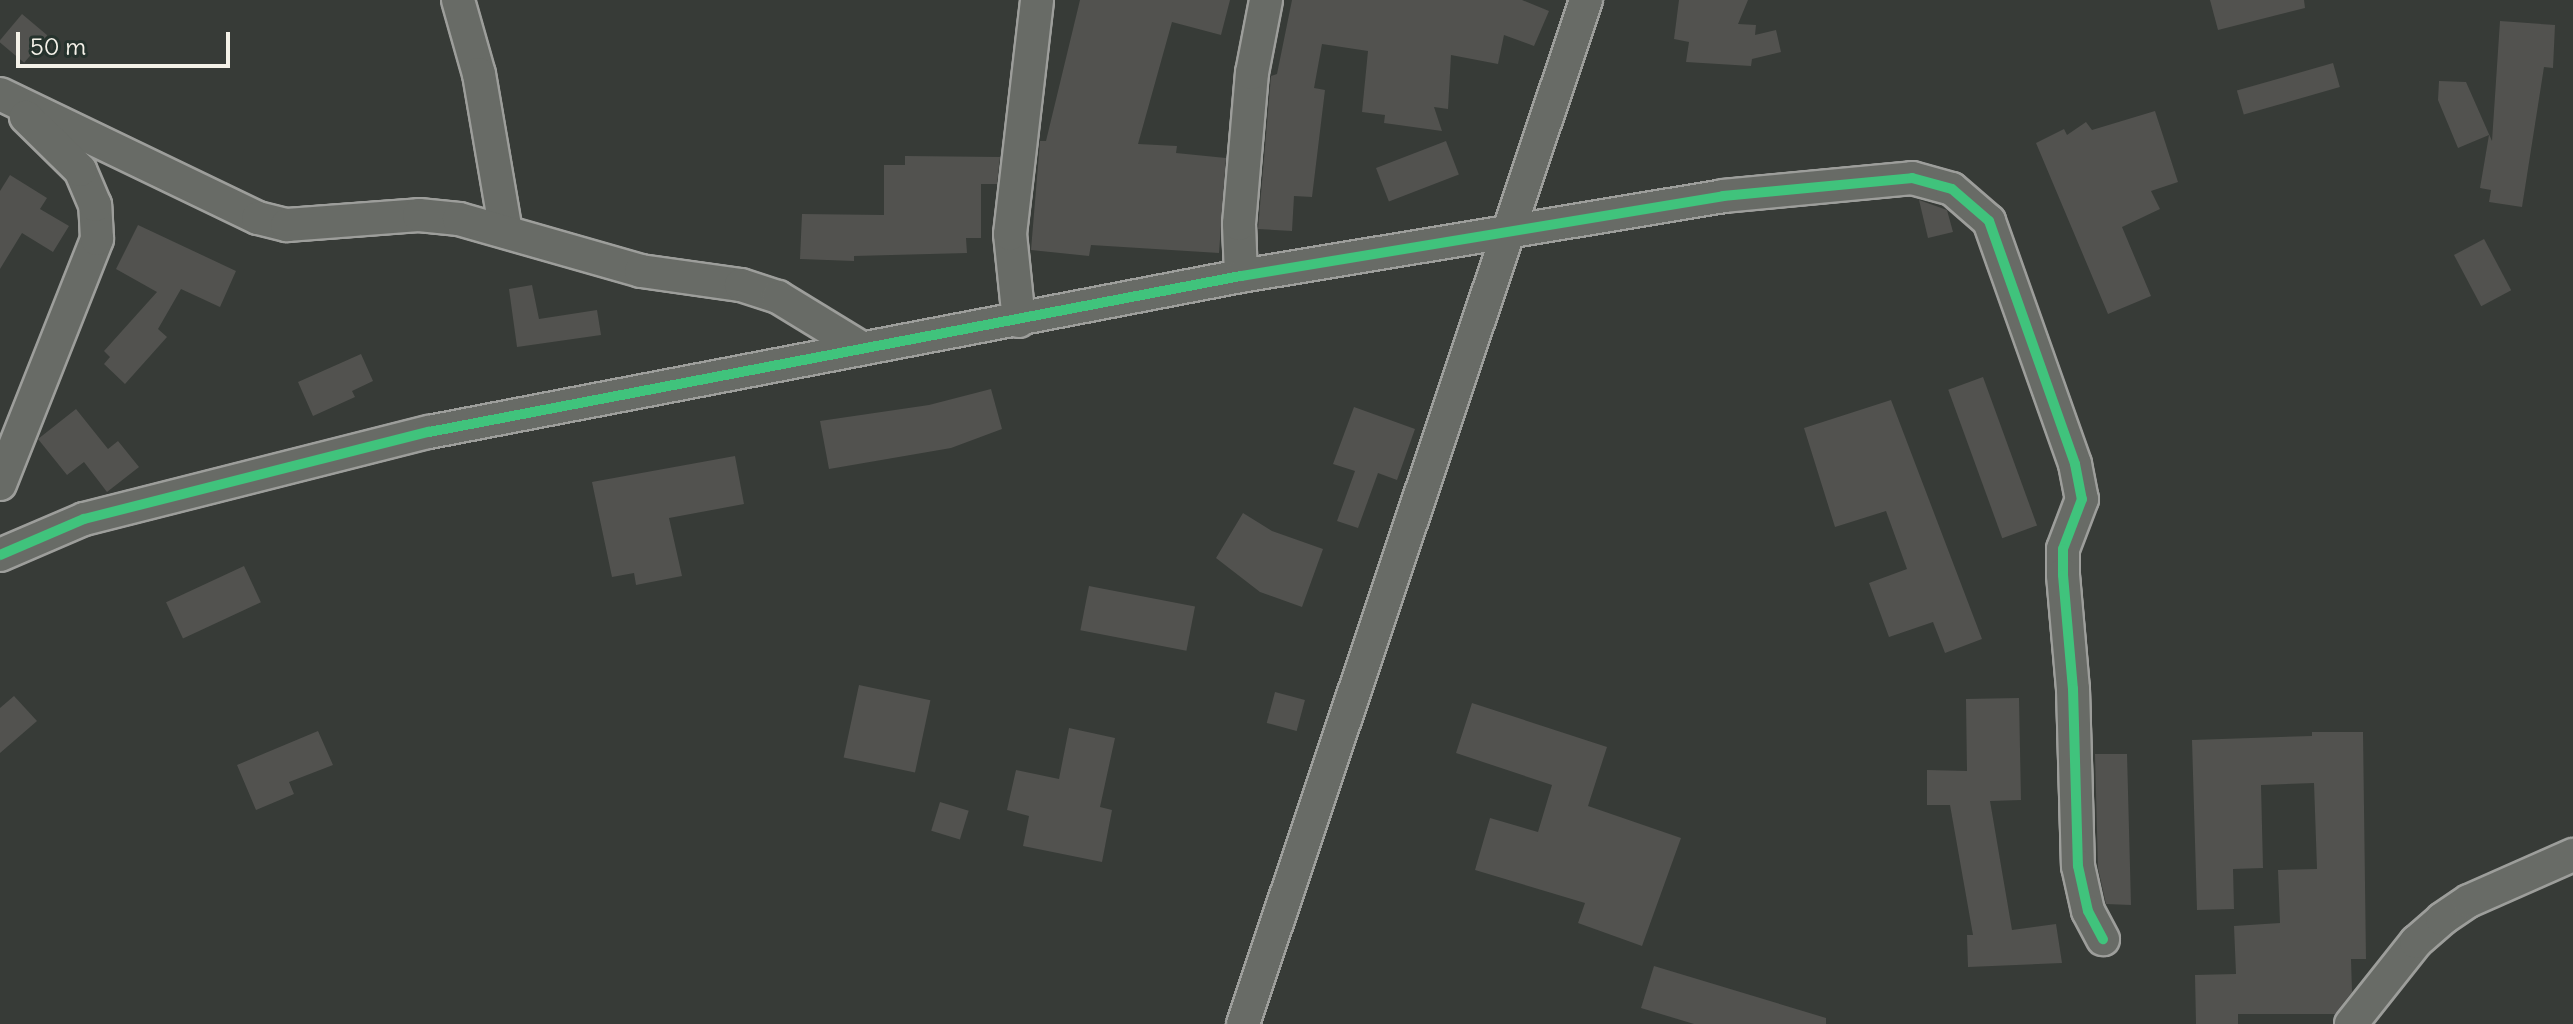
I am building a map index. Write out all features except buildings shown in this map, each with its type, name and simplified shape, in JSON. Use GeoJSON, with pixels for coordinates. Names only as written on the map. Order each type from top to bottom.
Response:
{"type":"FeatureCollection","features":[{"type":"Feature","properties":{"kind":"street"},"geometry":{"type":"LineString","coordinates":[[458,0],[479,74],[506,232]]}},
{"type":"Feature","properties":{"kind":"street"},"geometry":{"type":"LineString","coordinates":[[1019,321],[1010,234],[1037,0]]}},
{"type":"Feature","properties":{"kind":"street"},"geometry":{"type":"LineString","coordinates":[[1241,276],[1239,224],[1252,73],[1266,0]]}},
{"type":"Feature","properties":{"kind":"street"},"geometry":{"type":"LineString","coordinates":[[1243,1024],[1586,0]]}},
{"type":"Feature","properties":{"kind":"street"},"geometry":{"type":"LineString","coordinates":[[3,96],[258,218],[318,225],[419,215],[506,232],[641,271],[741,285],[778,297],[860,347]]}},
{"type":"Feature","properties":{"kind":"street"},"geometry":{"type":"LineString","coordinates":[[0,484],[97,239],[95,205],[80,170],[3,96]]}},
{"type":"Feature","properties":{"kind":"street"},"geometry":{"type":"LineString","coordinates":[[0,555],[84,519],[429,432],[860,347],[1019,321],[1241,276],[1509,234],[1723,196],[1912,178],[1952,189],[1989,221],[2075,464],[2082,499],[2063,549],[2063,575],[2073,689],[2078,866],[2088,911],[2103,939]]}},
{"type":"Feature","properties":{"kind":"street"},"geometry":{"type":"LineString","coordinates":[[2351,1024],[2416,942],[2442,919],[2469,901],[2573,855]]}},
{"type":"Feature","properties":{"kind":"cycle path"},"geometry":{"type":"LineString","coordinates":[[0,555],[84,519],[429,432],[1241,276],[1723,196],[1912,178],[1952,189],[1989,221],[2075,464],[2082,499],[2063,549],[2063,575],[2073,689],[2078,866],[2088,911],[2103,939]]}}]}
